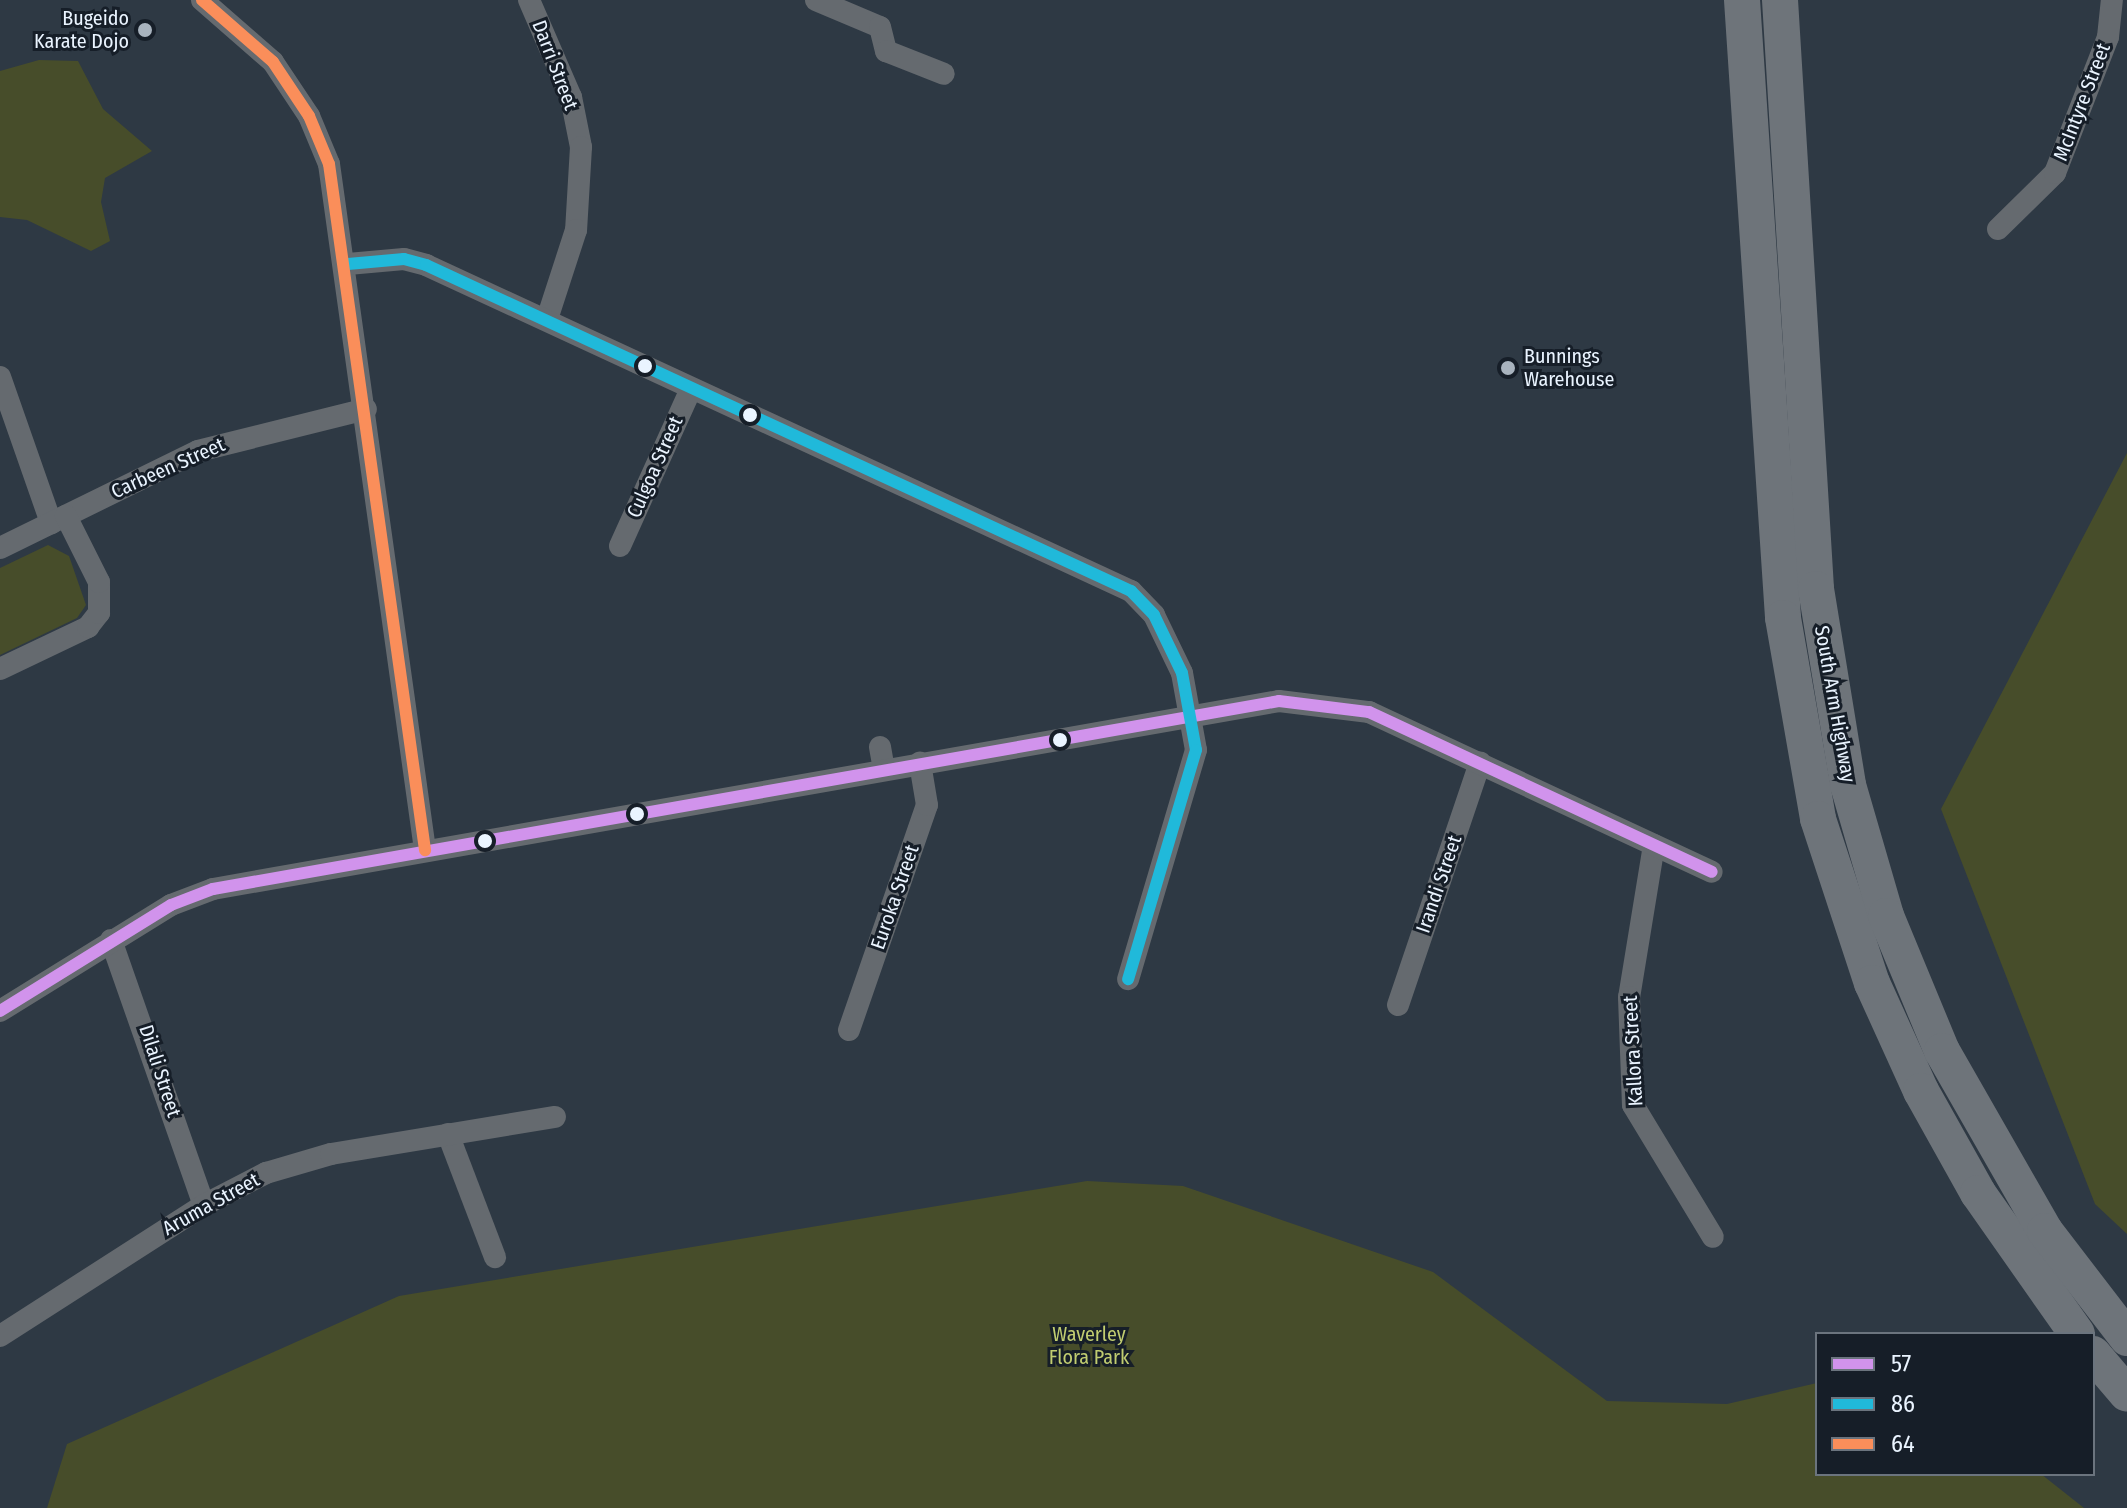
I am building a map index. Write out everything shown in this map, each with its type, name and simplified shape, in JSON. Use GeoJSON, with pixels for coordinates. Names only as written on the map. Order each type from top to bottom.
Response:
{"type":"FeatureCollection","features":[{"type":"Feature","properties":{"kind":"main road","name":"South Arm Highway"},"geometry":{"type":"LineString","coordinates":[[1742,0],[1783,618],[1818,819],[1872,983],[1921,1091],[1978,1193],[2076,1332]]}},
{"type":"Feature","properties":{"kind":"main road","name":"South Arm Highway"},"geometry":{"type":"LineString","coordinates":[[1780,0],[1816,589],[1848,785],[1886,916],[1942,1051],[2045,1231],[2127,1338]]}},
{"type":"Feature","properties":{"kind":"main road"},"geometry":{"type":"LineString","coordinates":[[2095,1356],[2127,1394]]}},
{"type":"Feature","properties":{"kind":"street"},"geometry":{"type":"LineString","coordinates":[[202,0],[259,45],[304,106],[329,164],[348,264],[425,850]]}},
{"type":"Feature","properties":{"kind":"street","name":"Darri Street"},"geometry":{"type":"LineString","coordinates":[[529,0],[571,97],[581,147],[576,230],[547,319]]}},
{"type":"Feature","properties":{"kind":"street"},"geometry":{"type":"LineString","coordinates":[[816,0],[880,27],[886,51],[944,74]]}},
{"type":"Feature","properties":{"kind":"street","name":"McIntyre Street"},"geometry":{"type":"LineString","coordinates":[[1998,229],[2055,173],[2108,37],[2112,0]]}},
{"type":"Feature","properties":{"kind":"street"},"geometry":{"type":"LineString","coordinates":[[348,264],[415,261],[1109,577],[1154,615],[1192,714],[1191,781],[1128,979]]}},
{"type":"Feature","properties":{"kind":"street"},"geometry":{"type":"LineString","coordinates":[[0,377],[58,519],[99,582],[99,613],[88,627],[0,669]]}},
{"type":"Feature","properties":{"kind":"street","name":"Culgoa Street"},"geometry":{"type":"LineString","coordinates":[[620,546],[691,389]]}},
{"type":"Feature","properties":{"kind":"street","name":"Carbeen Street"},"geometry":{"type":"LineString","coordinates":[[0,548],[226,441],[366,409]]}},
{"type":"Feature","properties":{"kind":"street"},"geometry":{"type":"LineString","coordinates":[[0,1011],[111,940],[213,889],[425,850],[882,758],[920,763],[1279,701],[1340,706],[1480,763],[1712,872]]}},
{"type":"Feature","properties":{"kind":"street","name":"Euroka Street"},"geometry":{"type":"LineString","coordinates":[[849,1030],[927,805],[920,763]]}},
{"type":"Feature","properties":{"kind":"street","name":"Irandi Street"},"geometry":{"type":"LineString","coordinates":[[1398,1005],[1480,763]]}},
{"type":"Feature","properties":{"kind":"street","name":"Kallora Street"},"geometry":{"type":"LineString","coordinates":[[1654,845],[1629,997],[1633,1105],[1713,1237]]}},
{"type":"Feature","properties":{"kind":"street","name":"Dilali Street"},"geometry":{"type":"LineString","coordinates":[[111,940],[204,1205]]}},
{"type":"Feature","properties":{"kind":"street","name":"Aruma Street"},"geometry":{"type":"LineString","coordinates":[[0,1336],[204,1205],[300,1161],[555,1117]]}},
{"type":"Feature","properties":{"kind":"street"},"geometry":{"type":"LineString","coordinates":[[448,1134],[495,1257]]}},
{"type":"Feature","properties":{"kind":"green space"},"geometry":{"type":"Polygon","coordinates":[[[39,60],[78,61],[103,109],[152,151],[105,178],[101,202],[110,241],[91,251],[27,220],[0,217],[0,71],[39,60]]]}},
{"type":"Feature","properties":{"kind":"green space"},"geometry":{"type":"Polygon","coordinates":[[[2127,453],[2127,1234],[2095,1204],[1941,809],[2127,453]]]}},
{"type":"Feature","properties":{"kind":"green space"},"geometry":{"type":"Polygon","coordinates":[[[48,545],[69,556],[86,605],[77,618],[0,655],[0,568],[48,545]]]}},
{"type":"Feature","properties":{"kind":"green space","name":"Waverley Flora Park"},"geometry":{"type":"Polygon","coordinates":[[[1087,1181],[1183,1186],[1433,1272],[1607,1401],[1727,1404],[1815,1383],[1815,1476],[2044,1476],[2084,1508],[47,1508],[67,1444],[399,1296],[1087,1181]]]}},
{"type":"Feature","properties":{"kind":"transit line","name":"64"},"geometry":{"type":"LineString","coordinates":[[202,0],[273,62],[309,116],[329,164],[425,850]]}},
{"type":"Feature","properties":{"kind":"transit line","name":"86"},"geometry":{"type":"LineString","coordinates":[[348,264],[404,259],[426,265],[1131,591],[1154,615],[1182,673],[1196,750],[1128,979]]}},
{"type":"Feature","properties":{"kind":"transit line","name":"57"},"geometry":{"type":"LineString","coordinates":[[0,1011],[171,905],[213,889],[1279,701],[1369,712],[1712,872]]}},
{"type":"Feature","properties":{"kind":"place","name":"Bugeido Karate Dojo"},"geometry":{"type":"Point","coordinates":[145,30]}},
{"type":"Feature","properties":{"kind":"place","name":"Bunnings Warehouse"},"geometry":{"type":"Point","coordinates":[1508,368]}}]}
